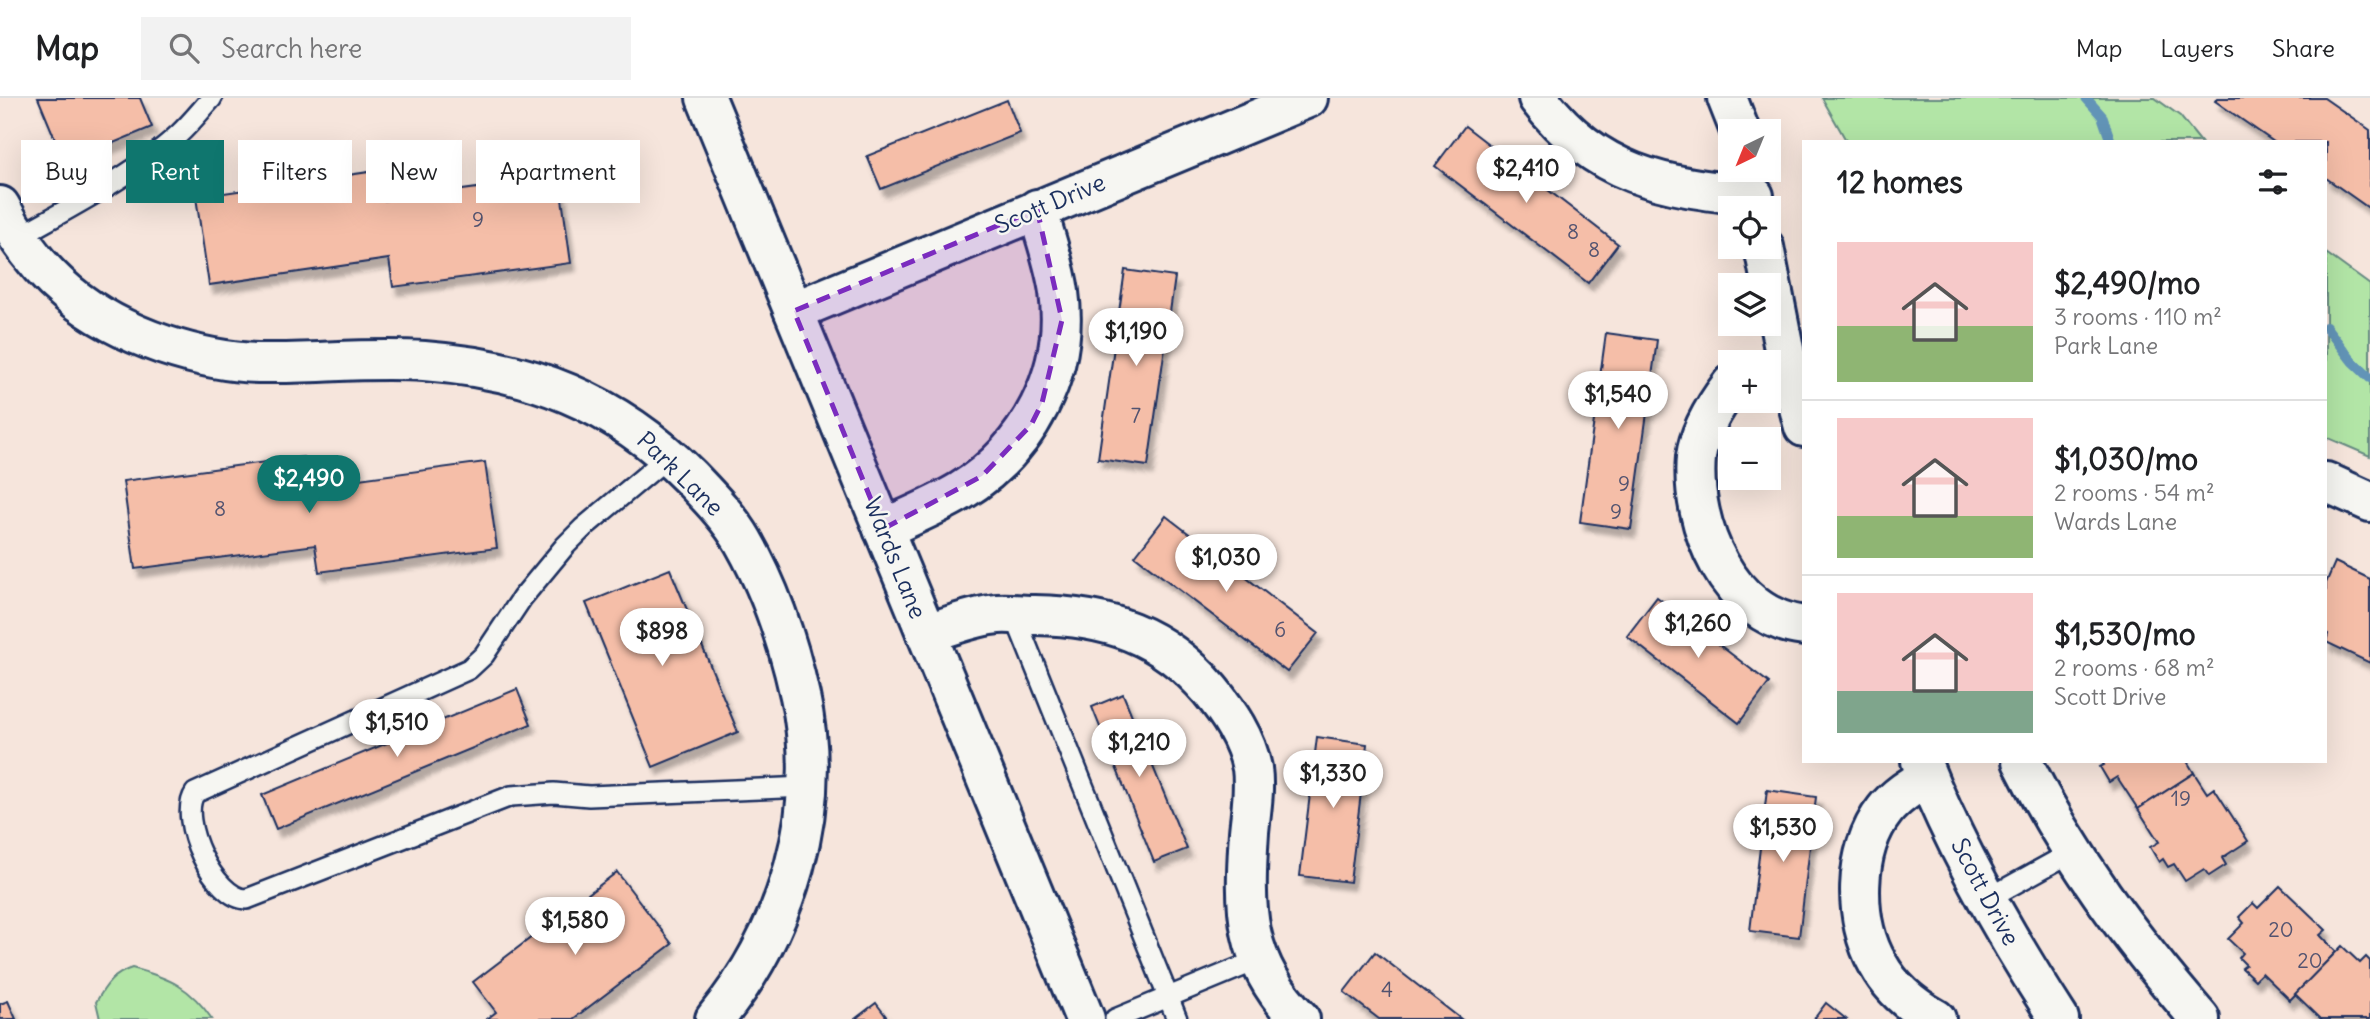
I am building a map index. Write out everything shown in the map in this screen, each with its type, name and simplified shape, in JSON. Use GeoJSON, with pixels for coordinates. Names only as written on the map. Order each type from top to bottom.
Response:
{"type":"FeatureCollection","features":[{"type":"Feature","properties":{"kind":"street","name":"Wards Lane"},"geometry":{"type":"LineString","coordinates":[[706,98],[1085,1019]]}},
{"type":"Feature","properties":{"kind":"street","name":"Scott Drive"},"geometry":{"type":"LineString","coordinates":[[794,311],[1308,98]]}},
{"type":"Feature","properties":{"kind":"street"},"geometry":{"type":"LineString","coordinates":[[1538,98],[1574,139],[1608,162],[1665,183],[1707,191],[1753,191]]}},
{"type":"Feature","properties":{"kind":"street"},"geometry":{"type":"LineString","coordinates":[[1727,98],[1735,119]]}},
{"type":"Feature","properties":{"kind":"street"},"geometry":{"type":"LineString","coordinates":[[883,528],[960,492],[982,476],[1031,425],[1042,403],[1059,348],[1062,320],[1059,290],[1037,209]]}},
{"type":"Feature","properties":{"kind":"street","name":"Park Lane"},"geometry":{"type":"LineString","coordinates":[[9,221],[43,271],[79,303],[118,327],[180,350],[220,360],[258,363],[343,359],[421,361],[492,369],[545,383],[584,399],[612,415],[669,456],[709,497],[741,538],[776,609],[791,655],[802,704],[806,745],[804,814],[796,860],[782,904],[767,942],[746,979],[715,1019]]}},
{"type":"Feature","properties":{"kind":"street"},"geometry":{"type":"LineString","coordinates":[[1766,259],[1783,355],[1802,420]]}},
{"type":"Feature","properties":{"kind":"street"},"geometry":{"type":"LineString","coordinates":[[1718,405],[1706,424],[1696,456],[1698,505],[1708,544],[1732,583],[1752,601],[1772,616],[1802,626]]}},
{"type":"Feature","properties":{"kind":"street"},"geometry":{"type":"LineString","coordinates":[[2327,482],[2370,502]]}},
{"type":"Feature","properties":{"kind":"street"},"geometry":{"type":"LineString","coordinates":[[926,633],[997,614],[1066,615],[1107,622],[1128,629],[1182,662],[1228,711],[1243,740],[1254,788],[1247,859],[1247,900],[1251,936],[1267,978],[1300,1019]]}},
{"type":"Feature","properties":{"kind":"street"},"geometry":{"type":"LineString","coordinates":[[2023,763],[2072,852],[2104,900],[2200,1019]]}},
{"type":"Feature","properties":{"kind":"street","name":"Scott Drive"},"geometry":{"type":"LineString","coordinates":[[1924,769],[1987,899],[2059,1019]]}},
{"type":"Feature","properties":{"kind":"street"},"geometry":{"type":"LineString","coordinates":[[1924,769],[1877,821],[1866,847],[1860,883],[1864,923],[1877,963],[1905,998],[1936,1019]]}},
{"type":"Feature","properties":{"kind":"lane"},"geometry":{"type":"LineString","coordinates":[[9,221],[85,199],[150,157],[178,135],[212,98]]}},
{"type":"Feature","properties":{"kind":"lane"},"geometry":{"type":"LineString","coordinates":[[669,456],[583,528],[556,555],[522,597],[484,655],[469,669],[195,793],[189,805],[190,816],[205,862],[229,894],[247,900],[511,796],[554,793],[589,796],[806,787]]}},
{"type":"Feature","properties":{"kind":"lane"},"geometry":{"type":"LineString","coordinates":[[1014,614],[1177,1019]]}},
{"type":"Feature","properties":{"kind":"lane"},"geometry":{"type":"LineString","coordinates":[[1987,899],[2072,852]]}},
{"type":"Feature","properties":{"kind":"lane"},"geometry":{"type":"LineString","coordinates":[[1115,1019],[1258,960]]}},
{"type":"Feature","properties":{"kind":"highlighted area"},"geometry":{"type":"Polygon","coordinates":[[[1037,209],[1062,320],[1042,403],[1031,425],[982,476],[883,529],[794,311],[1037,209]]]}},
{"type":"Feature","properties":{"kind":"green space"},"geometry":{"type":"Polygon","coordinates":[[[1822,98],[2155,98],[2180,116],[2199,140],[1846,140],[1822,98]]]}},
{"type":"Feature","properties":{"kind":"green space"},"geometry":{"type":"Polygon","coordinates":[[[2327,254],[2370,285],[2370,456],[2327,437],[2327,254]]]}},
{"type":"Feature","properties":{"kind":"green space"},"geometry":{"type":"Polygon","coordinates":[[[132,968],[178,985],[196,999],[212,1019],[100,1019],[96,1002],[115,977],[132,968]]]}},
{"type":"Feature","properties":{"kind":"building"},"geometry":{"type":"Polygon","coordinates":[[[38,98],[140,98],[152,127],[112,144],[112,140],[55,140],[38,98]]]}},
{"type":"Feature","properties":{"kind":"building"},"geometry":{"type":"Polygon","coordinates":[[[2217,98],[2324,98],[2370,130],[2370,209],[2327,179],[2327,140],[2271,140],[2215,101],[2217,98]]]}},
{"type":"Feature","properties":{"kind":"building"},"geometry":{"type":"Polygon","coordinates":[[[1007,100],[1020,133],[881,189],[867,156],[1007,100]]]}},
{"type":"Feature","properties":{"kind":"building"},"geometry":{"type":"Polygon","coordinates":[[[1465,126],[1618,244],[1588,283],[1435,166],[1465,126]]]}},
{"type":"Feature","properties":{"kind":"building"},"geometry":{"type":"Polygon","coordinates":[[[366,172],[366,203],[462,203],[462,190],[476,188],[476,203],[563,203],[571,263],[393,287],[389,259],[209,285],[197,203],[224,203],[224,193],[238,191],[238,203],[352,203],[352,174],[366,172]]]}},
{"type":"Feature","properties":{"kind":"building"},"geometry":{"type":"Polygon","coordinates":[[[1125,270],[1175,277],[1148,466],[1098,459],[1125,270]]]}},
{"type":"Feature","properties":{"kind":"building"},"geometry":{"type":"Polygon","coordinates":[[[1606,333],[1657,340],[1631,529],[1580,522],[1606,333]]]}},
{"type":"Feature","properties":{"kind":"building"},"geometry":{"type":"Polygon","coordinates":[[[303,457],[307,486],[485,462],[497,548],[319,572],[315,545],[135,569],[123,481],[303,457]]]}},
{"type":"Feature","properties":{"kind":"building"},"geometry":{"type":"Polygon","coordinates":[[[1166,516],[1318,633],[1287,672],[1135,556],[1166,516]]]}},
{"type":"Feature","properties":{"kind":"building"},"geometry":{"type":"Polygon","coordinates":[[[2335,562],[2370,579],[2370,663],[2327,642],[2327,581],[2335,562]]]}},
{"type":"Feature","properties":{"kind":"building"},"geometry":{"type":"Polygon","coordinates":[[[670,569],[738,732],[653,767],[586,603],[670,569]]]}},
{"type":"Feature","properties":{"kind":"building"},"geometry":{"type":"Polygon","coordinates":[[[1657,597],[1769,683],[1739,723],[1627,636],[1657,597]]]}},
{"type":"Feature","properties":{"kind":"building"},"geometry":{"type":"Polygon","coordinates":[[[517,689],[531,724],[276,829],[262,795],[517,689]]]}},
{"type":"Feature","properties":{"kind":"building"},"geometry":{"type":"Polygon","coordinates":[[[1123,694],[1187,849],[1154,862],[1092,707],[1123,694]]]}},
{"type":"Feature","properties":{"kind":"building"},"geometry":{"type":"Polygon","coordinates":[[[1317,737],[1367,744],[1350,882],[1300,876],[1317,737]]]}},
{"type":"Feature","properties":{"kind":"building"},"geometry":{"type":"Polygon","coordinates":[[[2102,763],[2188,763],[2194,773],[2138,809],[2117,777],[2109,782],[2100,767],[2104,765],[2102,763]]]}},
{"type":"Feature","properties":{"kind":"building"},"geometry":{"type":"Polygon","coordinates":[[[2194,773],[2207,793],[2214,788],[2248,841],[2222,858],[2226,865],[2209,876],[2204,869],[2185,881],[2174,864],[2168,867],[2163,859],[2159,862],[2150,847],[2159,842],[2138,809],[2194,773]]]}},
{"type":"Feature","properties":{"kind":"building"},"geometry":{"type":"Polygon","coordinates":[[[1767,790],[1816,797],[1799,937],[1750,931],[1767,790]]]}},
{"type":"Feature","properties":{"kind":"building"},"geometry":{"type":"Polygon","coordinates":[[[617,872],[672,944],[573,1019],[487,1019],[496,1012],[473,982],[617,872]]]}},
{"type":"Feature","properties":{"kind":"building"},"geometry":{"type":"Polygon","coordinates":[[[2280,886],[2326,930],[2320,935],[2336,952],[2290,1000],[2262,973],[2255,980],[2242,968],[2246,965],[2239,958],[2243,953],[2228,939],[2244,923],[2239,917],[2253,903],[2258,908],[2280,886]]]}},
{"type":"Feature","properties":{"kind":"building"},"geometry":{"type":"Polygon","coordinates":[[[2342,946],[2360,963],[2366,957],[2370,961],[2370,1019],[2321,1019],[2295,994],[2342,946]]]}},
{"type":"Feature","properties":{"kind":"building"},"geometry":{"type":"Polygon","coordinates":[[[1375,952],[1461,1019],[1379,1019],[1344,992],[1375,952]]]}},
{"type":"Feature","properties":{"kind":"building"},"geometry":{"type":"Polygon","coordinates":[[[8,1001],[16,1019],[0,1019],[0,1004],[8,1001]]]}},
{"type":"Feature","properties":{"kind":"building"},"geometry":{"type":"Polygon","coordinates":[[[876,1003],[888,1019],[855,1019],[876,1003]]]}},
{"type":"Feature","properties":{"kind":"building"},"geometry":{"type":"Polygon","coordinates":[[[1826,1003],[1846,1019],[1814,1019],[1826,1003]]]}},
{"type":"Feature","properties":{"kind":"waterway"},"geometry":{"type":"LineString","coordinates":[[2086,98],[2102,116],[2110,140]]}},
{"type":"Feature","properties":{"kind":"waterway"},"geometry":{"type":"LineString","coordinates":[[2327,328],[2352,361],[2370,378]]}}]}
